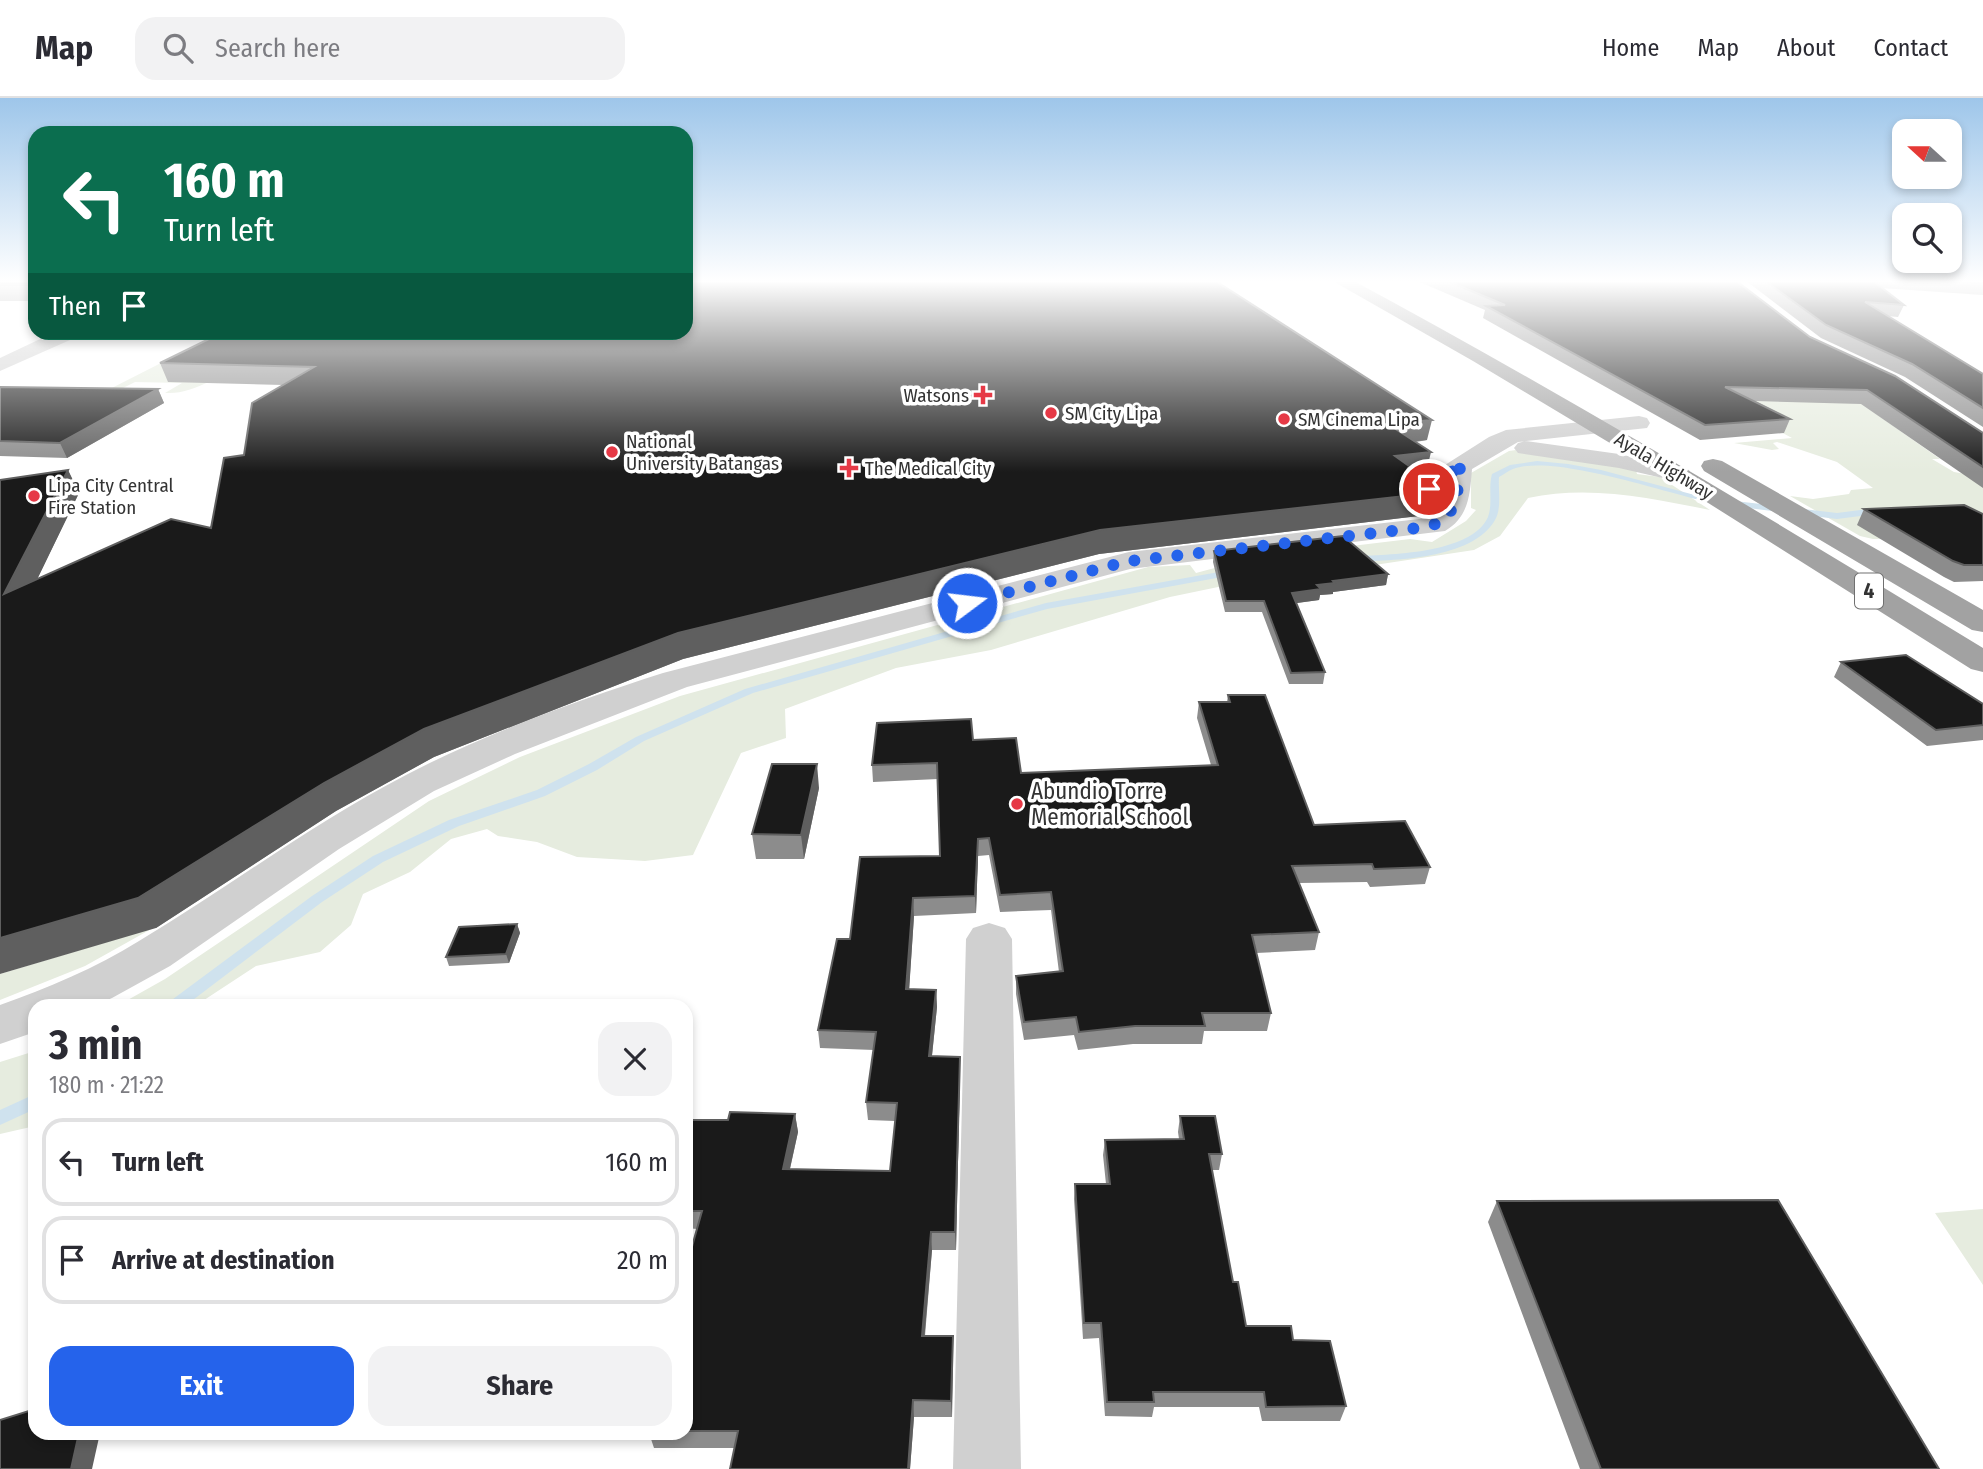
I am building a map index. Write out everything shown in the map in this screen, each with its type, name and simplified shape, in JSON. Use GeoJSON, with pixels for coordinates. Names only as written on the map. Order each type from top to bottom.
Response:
{"type":"FeatureCollection","features":[{"type":"Feature","properties":{"kind":"highway","name":"Ayala Highway"},"geometry":{"type":"LineString","coordinates":[[1456,344],[1602,416],[1685,469],[1754,521],[1983,662]]}},
{"type":"Feature","properties":{"kind":"highway","name":"Ayala Highway"},"geometry":{"type":"LineString","coordinates":[[1685,469],[1745,484],[1983,623]]}},
{"type":"Feature","properties":{"kind":"street"},"geometry":{"type":"LineString","coordinates":[[0,365],[46,344]]}},
{"type":"Feature","properties":{"kind":"street"},"geometry":{"type":"LineString","coordinates":[[1425,493],[1500,440],[1519,434],[1602,416],[1649,429]]}},
{"type":"Feature","properties":{"kind":"street"},"geometry":{"type":"LineString","coordinates":[[1489,448],[1515,447],[1685,469]]}},
{"type":"Feature","properties":{"kind":"street"},"geometry":{"type":"LineString","coordinates":[[65,999],[96,986],[155,954],[325,840],[420,783],[601,706],[675,680],[1100,567],[1172,551],[1435,524],[1446,519],[1453,510],[1460,467],[1464,463]]}},
{"type":"Feature","properties":{"kind":"street"},"geometry":{"type":"LineString","coordinates":[[987,1469],[989,939]]}},
{"type":"Feature","properties":{"kind":"street"},"geometry":{"type":"LineString","coordinates":[[0,1025],[28,1015]]}},
{"type":"Feature","properties":{"kind":"shaded area"},"geometry":{"type":"Polygon","coordinates":[[[176,362],[210,381],[177,393],[165,393],[182,383],[135,382],[115,392],[104,392],[161,363],[176,362]]]}},
{"type":"Feature","properties":{"kind":"shaded area"},"geometry":{"type":"Polygon","coordinates":[[[1601,384],[1673,387],[1862,404],[1940,459],[1932,459],[1954,472],[1983,477],[1983,537],[1873,539],[1860,536],[1790,496],[1813,499],[1873,488],[1837,462],[1777,442],[1773,443],[1779,449],[1772,450],[1734,443],[1792,438],[1718,399],[1619,393],[1601,384]]]}},
{"type":"Feature","properties":{"kind":"shaded area"},"geometry":{"type":"Polygon","coordinates":[[[1509,451],[1636,470],[1637,474],[1660,477],[1710,510],[1597,493],[1551,494],[1528,498],[1500,536],[1474,550],[1295,577],[1247,581],[1170,597],[991,650],[896,668],[785,709],[786,738],[741,753],[693,855],[645,861],[577,857],[537,842],[498,836],[487,829],[451,839],[410,872],[363,894],[351,925],[320,952],[256,966],[206,999],[129,999],[165,979],[429,801],[520,757],[680,696],[1148,567],[1190,565],[1196,573],[1252,558],[1410,539],[1432,542],[1466,521],[1476,510],[1471,508],[1471,473],[1509,451]]]}},
{"type":"Feature","properties":{"kind":"shaded area"},"geometry":{"type":"Polygon","coordinates":[[[153,928],[85,966],[0,1000],[0,974],[153,928]]]}},
{"type":"Feature","properties":{"kind":"shaded area"},"geometry":{"type":"Polygon","coordinates":[[[28,1053],[28,1128],[0,1134],[0,1062],[28,1053]]]}},
{"type":"Feature","properties":{"kind":"shaded area"},"geometry":{"type":"Polygon","coordinates":[[[1983,1209],[1983,1285],[1935,1213],[1983,1209]]]}},
{"type":"Feature","properties":{"kind":"building"},"geometry":{"type":"Polygon","coordinates":[[[199,344],[1314,344],[1432,420],[1388,424],[1431,452],[1395,456],[1409,466],[1404,475],[1410,481],[1429,481],[1438,488],[1432,493],[1100,530],[678,633],[424,729],[324,783],[138,898],[0,938],[0,480],[68,470],[4,594],[171,519],[211,528],[224,458],[244,455],[252,403],[314,367],[160,363],[199,344]]]}},
{"type":"Feature","properties":{"kind":"building"},"geometry":{"type":"Polygon","coordinates":[[[1556,344],[1825,344],[1895,376],[1983,433],[1983,467],[1867,390],[1725,387],[1790,419],[1705,425],[1556,344]]]}},
{"type":"Feature","properties":{"kind":"building"},"geometry":{"type":"Polygon","coordinates":[[[1868,344],[1934,344],[1983,374],[1983,408],[1912,364],[1868,344]]]}},
{"type":"Feature","properties":{"kind":"building"},"geometry":{"type":"Polygon","coordinates":[[[0,387],[158,389],[60,443],[0,441],[0,387]]]}},
{"type":"Feature","properties":{"kind":"building"},"geometry":{"type":"Polygon","coordinates":[[[1964,505],[1983,514],[1983,565],[1964,565],[1953,561],[1864,509],[1964,505]]]}},
{"type":"Feature","properties":{"kind":"building"},"geometry":{"type":"Polygon","coordinates":[[[1343,536],[1388,574],[1333,581],[1335,583],[1317,585],[1321,589],[1292,593],[1325,672],[1291,673],[1264,601],[1226,601],[1214,551],[1343,536]]]}},
{"type":"Feature","properties":{"kind":"building"},"geometry":{"type":"Polygon","coordinates":[[[1906,655],[1983,704],[1983,725],[1936,730],[1841,662],[1906,655]]]}},
{"type":"Feature","properties":{"kind":"building"},"geometry":{"type":"Polygon","coordinates":[[[1228,695],[1265,695],[1314,825],[1405,821],[1430,867],[1374,869],[1372,864],[1292,866],[1319,932],[1252,935],[1271,1013],[1202,1013],[1205,1026],[1135,1026],[1079,1032],[1076,1017],[1024,1022],[1016,976],[1063,971],[1051,892],[1000,895],[989,838],[978,839],[975,896],[913,898],[906,989],[936,990],[929,1056],[960,1057],[955,1232],[931,1232],[922,1336],[953,1336],[951,1401],[913,1400],[908,1469],[730,1469],[738,1431],[693,1431],[693,1243],[702,1211],[693,1211],[693,1120],[728,1120],[730,1112],[795,1114],[783,1169],[890,1171],[897,1103],[866,1102],[876,1032],[818,1030],[837,939],[850,939],[860,857],[940,856],[937,763],[872,765],[877,723],[971,719],[973,740],[1016,738],[1021,773],[1218,765],[1199,702],[1230,702],[1228,695]]]}},
{"type":"Feature","properties":{"kind":"building"},"geometry":{"type":"Polygon","coordinates":[[[772,764],[817,764],[801,835],[752,834],[772,764]]]}},
{"type":"Feature","properties":{"kind":"building"},"geometry":{"type":"Polygon","coordinates":[[[517,924],[506,954],[446,957],[459,927],[517,924]]]}},
{"type":"Feature","properties":{"kind":"building"},"geometry":{"type":"Polygon","coordinates":[[[1180,1116],[1215,1116],[1222,1154],[1209,1154],[1233,1282],[1238,1282],[1246,1326],[1291,1326],[1293,1340],[1330,1341],[1346,1406],[1266,1407],[1264,1392],[1153,1392],[1154,1402],[1107,1402],[1101,1323],[1084,1323],[1075,1184],[1110,1184],[1105,1140],[1184,1139],[1180,1116]]]}},
{"type":"Feature","properties":{"kind":"building"},"geometry":{"type":"Polygon","coordinates":[[[1778,1200],[1939,1469],[1601,1469],[1497,1201],[1778,1200]]]}},
{"type":"Feature","properties":{"kind":"building"},"geometry":{"type":"Polygon","coordinates":[[[28,1411],[28,1440],[77,1440],[71,1469],[0,1469],[0,1420],[28,1411]]]}},
{"type":"Feature","properties":{"kind":"waterway"},"geometry":{"type":"LineString","coordinates":[[1353,559],[1428,553],[1466,541],[1481,532],[1491,520],[1495,476],[1512,466],[1537,463],[1568,466],[1717,502]]}},
{"type":"Feature","properties":{"kind":"waterway"},"geometry":{"type":"LineString","coordinates":[[1735,504],[1837,516],[1876,511]]}},
{"type":"Feature","properties":{"kind":"waterway"},"geometry":{"type":"LineString","coordinates":[[183,999],[317,899],[378,859],[454,823],[541,793],[640,739],[749,691],[1046,606],[1230,573]]}},
{"type":"Feature","properties":{"kind":"waterway"},"geometry":{"type":"LineString","coordinates":[[0,1118],[28,1104]]}},
{"type":"Feature","properties":{"kind":"place","name":"Watsons"},"geometry":{"type":"Point","coordinates":[983,395]}},
{"type":"Feature","properties":{"kind":"place","name":"SM City Lipa"},"geometry":{"type":"Point","coordinates":[1051,413]}},
{"type":"Feature","properties":{"kind":"place","name":"SM Cinema Lipa"},"geometry":{"type":"Point","coordinates":[1284,419]}},
{"type":"Feature","properties":{"kind":"place","name":"National University Batangas"},"geometry":{"type":"Point","coordinates":[612,452]}},
{"type":"Feature","properties":{"kind":"place","name":"The Medical City"},"geometry":{"type":"Point","coordinates":[849,468]}},
{"type":"Feature","properties":{"kind":"place","name":"Lipa City Central Fire Station"},"geometry":{"type":"Point","coordinates":[34,496]}},
{"type":"Feature","properties":{"kind":"place","name":"Abundio Torre Memorial School"},"geometry":{"type":"Point","coordinates":[1017,804]}},
{"type":"Feature","properties":{"kind":"route"},"geometry":{"type":"LineString","coordinates":[[967,603],[1129,561],[1427,527],[1446,519],[1453,510],[1457,500],[1460,467],[1464,463],[1429,489]]}}]}
